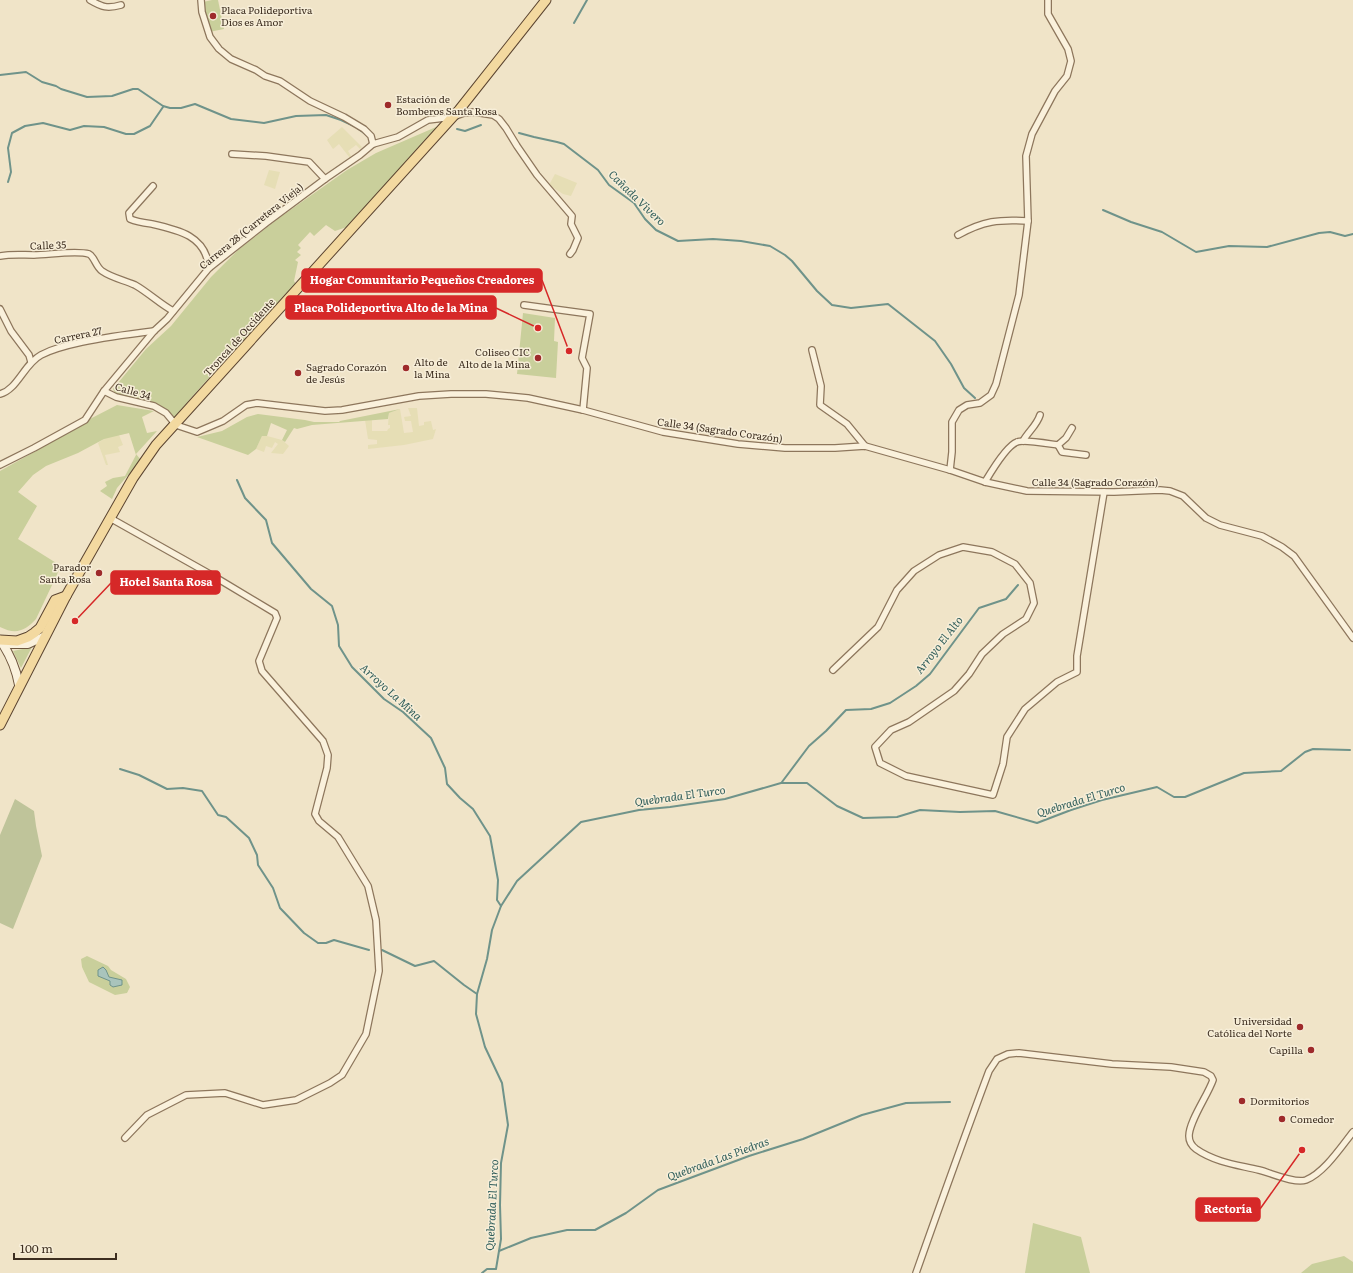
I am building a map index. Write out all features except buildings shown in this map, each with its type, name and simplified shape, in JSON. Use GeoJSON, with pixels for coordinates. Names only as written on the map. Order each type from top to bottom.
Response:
{"type":"FeatureCollection","features":[{"type":"Feature","properties":{"kind":"main road","name":"Troncal de Occidente"},"geometry":{"type":"LineString","coordinates":[[0,725],[19,685],[66,596],[110,518],[156,445],[176,425],[453,117],[546,0]]}},
{"type":"Feature","properties":{"kind":"main road"},"geometry":{"type":"LineString","coordinates":[[0,640],[17,641],[34,633],[40,628],[55,600],[66,596]]}},
{"type":"Feature","properties":{"kind":"main road"},"geometry":{"type":"LineString","coordinates":[[0,640],[9,644],[28,644],[45,636]]}},
{"type":"Feature","properties":{"kind":"main road"},"geometry":{"type":"LineString","coordinates":[[0,640],[15,666],[19,685]]}},
{"type":"Feature","properties":{"kind":"street"},"geometry":{"type":"LineString","coordinates":[[90,0],[102,7],[121,5]]}},
{"type":"Feature","properties":{"kind":"street"},"geometry":{"type":"LineString","coordinates":[[201,0],[202,12],[210,37],[219,49],[231,59],[256,70],[264,76],[280,81],[310,101],[344,117],[364,129],[371,136],[373,144]]}},
{"type":"Feature","properties":{"kind":"street"},"geometry":{"type":"LineString","coordinates":[[950,470],[952,452],[952,422],[959,410],[967,406],[980,403],[991,395],[996,384],[1019,296],[1028,221],[1026,156],[1032,134],[1055,90],[1067,76],[1071,61],[1068,49],[1048,14],[1048,0]]}},
{"type":"Feature","properties":{"kind":"street","name":"Carrera 28 (Carretera Vieja)"},"geometry":{"type":"LineString","coordinates":[[0,465],[85,420],[104,391],[209,268],[266,223],[373,144],[398,137],[428,120],[453,117],[464,112],[493,115],[499,119],[537,175],[572,216],[571,224],[578,238],[570,254]]}},
{"type":"Feature","properties":{"kind":"street"},"geometry":{"type":"LineString","coordinates":[[232,154],[266,156],[309,162],[325,179]]}},
{"type":"Feature","properties":{"kind":"street"},"geometry":{"type":"LineString","coordinates":[[153,186],[129,214],[130,219],[176,229],[199,243],[204,249],[209,268]]}},
{"type":"Feature","properties":{"kind":"street"},"geometry":{"type":"LineString","coordinates":[[958,235],[978,225],[992,222],[1013,220],[1028,221]]}},
{"type":"Feature","properties":{"kind":"street","name":"Calle 35"},"geometry":{"type":"LineString","coordinates":[[0,256],[10,254],[88,254],[91,256],[96,266],[108,275],[134,285],[173,311]]}},
{"type":"Feature","properties":{"kind":"street"},"geometry":{"type":"LineString","coordinates":[[524,305],[590,314],[582,358],[587,368],[583,410]]}},
{"type":"Feature","properties":{"kind":"street"},"geometry":{"type":"LineString","coordinates":[[0,309],[10,331],[29,355],[31,362]]}},
{"type":"Feature","properties":{"kind":"street","name":"Carrera 27"},"geometry":{"type":"LineString","coordinates":[[0,394],[9,390],[31,362],[40,355],[59,347],[97,339],[154,331]]}},
{"type":"Feature","properties":{"kind":"street"},"geometry":{"type":"LineString","coordinates":[[812,350],[821,386],[820,405],[846,424],[865,446]]}},
{"type":"Feature","properties":{"kind":"street","name":"Calle 34"},"geometry":{"type":"LineString","coordinates":[[104,391],[116,397],[154,406],[166,414],[176,425]]}},
{"type":"Feature","properties":{"kind":"street","name":"Calle 34 (Sagrado Corazón)"},"geometry":{"type":"LineString","coordinates":[[176,425],[197,432],[223,421],[246,405],[257,403],[319,410],[342,410],[419,396],[465,393],[528,398],[583,410],[663,432],[738,444],[786,448],[835,448],[865,446],[950,470],[985,482],[1027,491],[1170,491],[1183,496],[1206,518],[1220,525],[1262,536],[1282,547],[1294,556],[1307,572],[1353,638]]}},
{"type":"Feature","properties":{"kind":"street"},"geometry":{"type":"LineString","coordinates":[[1023,441],[1026,434],[1038,420],[1040,415]]}},
{"type":"Feature","properties":{"kind":"street"},"geometry":{"type":"LineString","coordinates":[[985,482],[1007,450],[1017,441],[1058,445],[1066,438],[1072,428]]}},
{"type":"Feature","properties":{"kind":"street"},"geometry":{"type":"LineString","coordinates":[[1058,445],[1062,452],[1086,455]]}},
{"type":"Feature","properties":{"kind":"street"},"geometry":{"type":"LineString","coordinates":[[833,670],[878,627],[897,590],[914,571],[939,555],[963,547],[992,552],[1015,564],[1030,584],[1034,603],[1026,619],[1003,634],[982,654],[969,674],[954,691],[909,722],[891,730],[875,747],[880,763],[906,776],[993,795],[1003,764],[1008,737],[1025,709],[1057,682],[1077,672],[1077,656],[1104,492]]}},
{"type":"Feature","properties":{"kind":"street"},"geometry":{"type":"LineString","coordinates":[[110,518],[215,577],[275,613],[277,618],[259,661],[262,671],[323,741],[328,754],[327,768],[315,814],[319,821],[338,837],[368,886],[376,920],[379,971],[366,1034],[342,1075],[336,1079],[296,1100],[263,1105],[225,1093],[186,1095],[147,1115],[125,1138]]}},
{"type":"Feature","properties":{"kind":"street"},"geometry":{"type":"LineString","coordinates":[[916,1273],[935,1216],[951,1177],[989,1071],[997,1059],[1008,1054],[1018,1053],[1112,1064],[1171,1067],[1204,1072],[1211,1076],[1213,1080],[1193,1123],[1190,1134],[1191,1143],[1194,1147],[1206,1155],[1220,1161],[1260,1170],[1285,1178],[1300,1181],[1313,1177],[1329,1162],[1353,1132]]}},
{"type":"Feature","properties":{"kind":"shaded area"},"geometry":{"type":"Polygon","coordinates":[[[342,127],[362,147],[360,149],[356,145],[348,151],[351,156],[350,158],[339,144],[333,149],[327,140],[342,127]]]}},
{"type":"Feature","properties":{"kind":"shaded area"},"geometry":{"type":"Polygon","coordinates":[[[269,170],[280,172],[275,189],[264,185],[269,170]]]}},
{"type":"Feature","properties":{"kind":"shaded area"},"geometry":{"type":"Polygon","coordinates":[[[555,174],[577,183],[571,196],[563,194],[549,185],[555,174]]]}},
{"type":"Feature","properties":{"kind":"shaded area"},"geometry":{"type":"Polygon","coordinates":[[[117,405],[129,433],[119,435],[123,445],[118,447],[120,452],[105,455],[108,465],[106,465],[98,443],[104,439],[117,405]]]}},
{"type":"Feature","properties":{"kind":"shaded area"},"geometry":{"type":"Polygon","coordinates":[[[408,408],[417,408],[419,426],[424,425],[424,422],[431,421],[433,430],[436,429],[433,439],[404,445],[368,449],[368,445],[377,444],[377,440],[368,439],[365,420],[372,419],[372,431],[387,431],[390,428],[390,425],[388,425],[389,413],[400,409],[404,433],[413,432],[411,421],[405,421],[404,417],[411,416],[408,408]]]}},
{"type":"Feature","properties":{"kind":"shaded area"},"geometry":{"type":"Polygon","coordinates":[[[262,436],[282,440],[289,446],[283,454],[271,453],[278,444],[275,442],[272,448],[266,446],[264,452],[256,449],[262,436]]]}},
{"type":"Feature","properties":{"kind":"green space","name":"Placa Polideportiva Dios es Amor"},"geometry":{"type":"Polygon","coordinates":[[[218,0],[224,29],[209,32],[203,2],[218,0]]]}},
{"type":"Feature","properties":{"kind":"green space"},"geometry":{"type":"Polygon","coordinates":[[[443,124],[350,226],[335,231],[326,225],[314,236],[310,232],[298,245],[301,248],[297,252],[301,255],[295,260],[298,262],[294,281],[296,284],[202,385],[172,420],[166,413],[116,395],[113,389],[146,349],[171,326],[211,277],[238,250],[279,218],[347,170],[376,153],[443,124]]]}},
{"type":"Feature","properties":{"kind":"green space","name":"Coliseo CIC Alto de la Mina"},"geometry":{"type":"Polygon","coordinates":[[[523,313],[555,318],[554,341],[558,342],[556,378],[517,374],[523,313]]]}},
{"type":"Feature","properties":{"kind":"green space"},"geometry":{"type":"Polygon","coordinates":[[[117,405],[154,411],[142,417],[147,433],[157,431],[136,454],[141,460],[117,488],[112,499],[100,491],[107,486],[105,482],[113,478],[125,476],[136,455],[129,433],[104,439],[78,453],[46,466],[33,475],[18,492],[37,506],[18,539],[61,566],[36,619],[32,623],[24,629],[16,631],[11,631],[0,627],[0,471],[43,447],[61,434],[117,405]]]}},
{"type":"Feature","properties":{"kind":"green space"},"geometry":{"type":"Polygon","coordinates":[[[400,409],[389,413],[388,419],[312,425],[297,429],[294,428],[285,442],[282,440],[287,430],[271,423],[267,436],[262,436],[256,449],[248,455],[197,437],[222,431],[247,417],[258,414],[314,422],[339,422],[400,409]]]}},
{"type":"Feature","properties":{"kind":"green space"},"geometry":{"type":"Polygon","coordinates":[[[32,647],[21,668],[13,651],[32,647]]]}},
{"type":"Feature","properties":{"kind":"green space"},"geometry":{"type":"Polygon","coordinates":[[[15,799],[34,811],[42,856],[13,929],[0,923],[0,835],[15,799]]]}},
{"type":"Feature","properties":{"kind":"green space"},"geometry":{"type":"Polygon","coordinates":[[[87,956],[108,966],[111,970],[126,979],[130,987],[127,993],[115,995],[89,982],[82,967],[81,959],[87,956]]]}},
{"type":"Feature","properties":{"kind":"green space"},"geometry":{"type":"Polygon","coordinates":[[[1033,1223],[1081,1237],[1090,1273],[1025,1273],[1033,1223]]]}},
{"type":"Feature","properties":{"kind":"green space"},"geometry":{"type":"Polygon","coordinates":[[[1344,1256],[1353,1262],[1353,1273],[1301,1273],[1312,1264],[1344,1256]]]}},
{"type":"Feature","properties":{"kind":"water"},"geometry":{"type":"Polygon","coordinates":[[[103,967],[109,977],[122,980],[122,985],[113,987],[110,985],[110,981],[98,976],[98,970],[103,967]]]}},
{"type":"Feature","properties":{"kind":"waterway"},"geometry":{"type":"LineString","coordinates":[[574,23],[587,0]]}},
{"type":"Feature","properties":{"kind":"waterway"},"geometry":{"type":"LineString","coordinates":[[0,75],[26,72],[42,82],[87,97],[112,96],[133,89],[138,89],[163,106],[170,108],[181,108],[195,104],[231,119],[264,123],[296,116],[326,115],[356,127],[368,136]]}},
{"type":"Feature","properties":{"kind":"waterway"},"geometry":{"type":"LineString","coordinates":[[8,182],[11,172],[8,148],[12,133],[25,126],[43,123],[70,130],[84,126],[104,127],[126,134],[134,134],[150,126],[163,107]]}},
{"type":"Feature","properties":{"kind":"waterway"},"geometry":{"type":"LineString","coordinates":[[457,129],[465,131],[481,125]]}},
{"type":"Feature","properties":{"kind":"waterway","name":"Cañada Vivero"},"geometry":{"type":"LineString","coordinates":[[519,133],[564,144],[598,170],[609,185],[634,203],[645,219],[656,230],[678,241],[713,239],[741,241],[770,246],[792,261],[817,291],[832,305],[851,308],[888,304],[935,341],[951,364],[964,388],[975,398]]}},
{"type":"Feature","properties":{"kind":"waterway"},"geometry":{"type":"LineString","coordinates":[[1103,210],[1131,222],[1162,232],[1196,252],[1229,246],[1267,247],[1319,233],[1330,232],[1345,236],[1353,234]]}},
{"type":"Feature","properties":{"kind":"waterway","name":"Arroyo La Mina"},"geometry":{"type":"LineString","coordinates":[[237,480],[245,498],[266,520],[272,543],[311,589],[332,606],[338,625],[339,646],[352,667],[384,699],[403,712],[431,738],[445,768],[447,784],[473,809],[490,836],[498,880],[497,900],[501,906]]}},
{"type":"Feature","properties":{"kind":"waterway","name":"Arroyo El Alto"},"geometry":{"type":"LineString","coordinates":[[782,782],[809,746],[846,710],[871,709],[890,703],[916,686],[930,674],[979,608],[1006,599],[1018,585]]}},
{"type":"Feature","properties":{"kind":"waterway","name":"Quebrada El Turco"},"geometry":{"type":"LineString","coordinates":[[482,1273],[487,1269],[496,1269],[501,1239],[501,1163],[508,1125],[502,1083],[485,1047],[476,1014],[477,994],[487,959],[492,930],[501,906],[517,881],[581,822],[639,810],[725,799],[781,783],[807,783],[837,806],[863,818],[897,817],[920,810],[960,812],[995,811],[1037,823],[1102,800],[1157,787],[1174,797],[1185,797],[1244,773],[1281,771],[1305,752],[1313,749],[1350,750]]}},
{"type":"Feature","properties":{"kind":"waterway"},"geometry":{"type":"LineString","coordinates":[[120,769],[139,775],[167,789],[183,788],[202,791],[218,815],[226,817],[249,838],[257,855],[258,865],[273,888],[280,908],[304,933],[318,943],[326,943],[334,940],[369,950]]}},
{"type":"Feature","properties":{"kind":"waterway"},"geometry":{"type":"LineString","coordinates":[[382,950],[415,966],[434,961],[477,994]]}},
{"type":"Feature","properties":{"kind":"waterway","name":"Quebrada Las Piedras"},"geometry":{"type":"LineString","coordinates":[[499,1251],[531,1238],[567,1230],[595,1230],[626,1213],[658,1190],[749,1156],[803,1139],[862,1115],[906,1103],[950,1102]]}},
{"type":"Feature","properties":{"kind":"place","name":"Placa Polideportiva Dios es Amor"},"geometry":{"type":"Point","coordinates":[213,16]}},
{"type":"Feature","properties":{"kind":"place","name":"Estación de Bomberos Santa Rosa"},"geometry":{"type":"Point","coordinates":[388,105]}},
{"type":"Feature","properties":{"kind":"place","name":"Placa Polideportiva Alto de la Mina"},"geometry":{"type":"Point","coordinates":[538,328]}},
{"type":"Feature","properties":{"kind":"place","name":"Hogar Comunitario Pequeños Creadores"},"geometry":{"type":"Point","coordinates":[569,351]}},
{"type":"Feature","properties":{"kind":"place","name":"Coliseo CIC Alto de la Mina"},"geometry":{"type":"Point","coordinates":[538,358]}},
{"type":"Feature","properties":{"kind":"place","name":"Alto de la Mina"},"geometry":{"type":"Point","coordinates":[406,368]}},
{"type":"Feature","properties":{"kind":"place","name":"Sagrado Corazón de Jesús"},"geometry":{"type":"Point","coordinates":[298,373]}},
{"type":"Feature","properties":{"kind":"place","name":"Parador Santa Rosa"},"geometry":{"type":"Point","coordinates":[99,573]}},
{"type":"Feature","properties":{"kind":"place","name":"Hotel Santa Rosa"},"geometry":{"type":"Point","coordinates":[75,621]}},
{"type":"Feature","properties":{"kind":"place","name":"Universidad Católica del Norte"},"geometry":{"type":"Point","coordinates":[1300,1027]}},
{"type":"Feature","properties":{"kind":"place","name":"Capilla"},"geometry":{"type":"Point","coordinates":[1311,1050]}},
{"type":"Feature","properties":{"kind":"place","name":"Dormitorios"},"geometry":{"type":"Point","coordinates":[1242,1101]}},
{"type":"Feature","properties":{"kind":"place","name":"Comedor"},"geometry":{"type":"Point","coordinates":[1282,1119]}},
{"type":"Feature","properties":{"kind":"place","name":"Rectoría"},"geometry":{"type":"Point","coordinates":[1302,1150]}}]}
